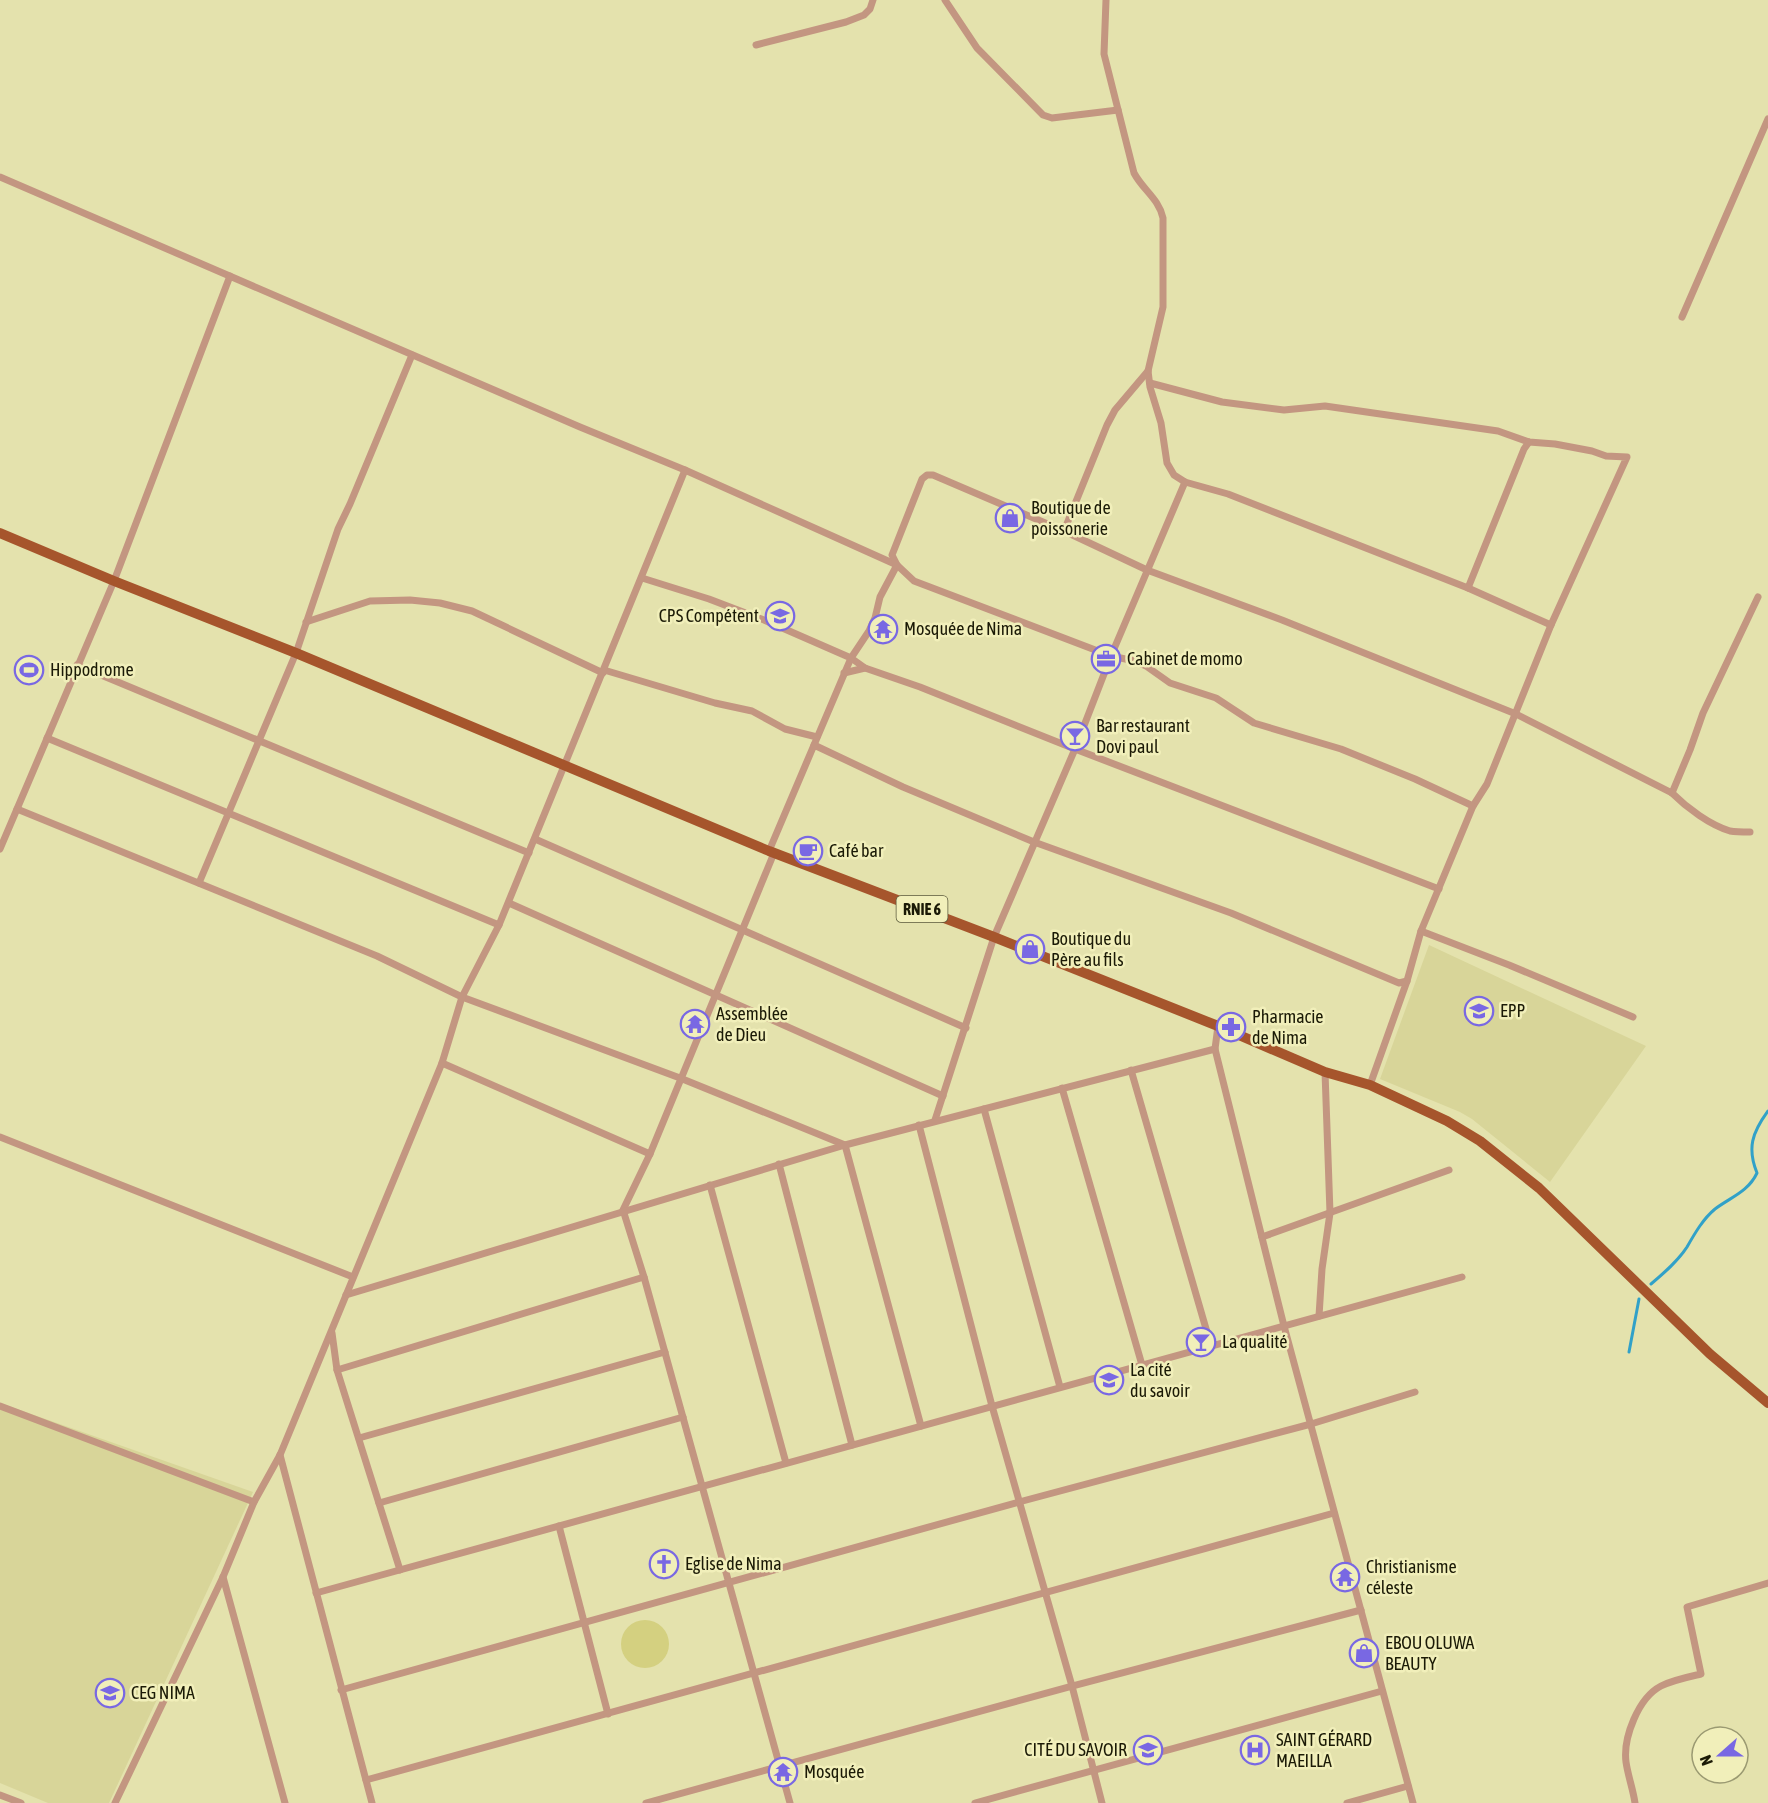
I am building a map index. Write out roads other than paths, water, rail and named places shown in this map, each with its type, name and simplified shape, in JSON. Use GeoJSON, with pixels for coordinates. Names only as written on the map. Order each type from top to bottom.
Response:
{"type":"FeatureCollection","features":[{"type":"Feature","properties":{"kind":"main road","name":"RNIE 6"},"geometry":{"type":"LineString","coordinates":[[0,533],[114,581],[296,652],[565,767],[772,852],[1218,1026],[1325,1072],[1370,1085],[1462,1129],[1539,1188],[1710,1354],[1768,1404]]}},
{"type":"Feature","properties":{"kind":"street"},"geometry":{"type":"LineString","coordinates":[[756,45],[846,22],[864,15],[870,9],[873,0]]}},
{"type":"Feature","properties":{"kind":"street"},"geometry":{"type":"LineString","coordinates":[[945,0],[977,48],[1043,115],[1052,118],[1118,110]]}},
{"type":"Feature","properties":{"kind":"street"},"geometry":{"type":"LineString","coordinates":[[1106,0],[1104,54],[1134,173],[1141,186],[1160,206],[1163,218],[1163,307],[1148,371],[1161,423],[1167,463],[1174,475],[1185,482],[1228,494],[1468,588],[1551,626]]}},
{"type":"Feature","properties":{"kind":"street"},"geometry":{"type":"LineString","coordinates":[[1682,317],[1768,119]]}},
{"type":"Feature","properties":{"kind":"street"},"geometry":{"type":"LineString","coordinates":[[0,177],[685,470],[897,565],[914,581],[1111,656],[1146,666],[1170,683],[1216,698],[1254,723],[1341,749],[1473,806]]}},
{"type":"Feature","properties":{"kind":"street"},"geometry":{"type":"LineString","coordinates":[[0,849],[114,581],[230,276]]}},
{"type":"Feature","properties":{"kind":"street"},"geometry":{"type":"LineString","coordinates":[[199,883],[296,652],[338,529],[412,355]]}},
{"type":"Feature","properties":{"kind":"street"},"geometry":{"type":"LineString","coordinates":[[1064,531],[1107,424],[1115,410],[1148,371]]}},
{"type":"Feature","properties":{"kind":"street"},"geometry":{"type":"LineString","coordinates":[[1150,383],[1221,402],[1284,410],[1325,406],[1497,431],[1530,442],[1592,451],[1606,456],[1627,457],[1551,626],[1516,714],[1486,784],[1473,806],[1421,931],[1407,981],[1370,1085]]}},
{"type":"Feature","properties":{"kind":"street"},"geometry":{"type":"LineString","coordinates":[[1468,588],[1524,448],[1530,442]]}},
{"type":"Feature","properties":{"kind":"street"},"geometry":{"type":"LineString","coordinates":[[115,1803],[223,1577],[254,1502],[280,1455],[442,1063],[462,997],[499,925],[685,470]]}},
{"type":"Feature","properties":{"kind":"street"},"geometry":{"type":"LineString","coordinates":[[897,565],[892,555],[922,479],[927,475],[933,476],[1064,531],[1147,570],[1293,624],[1516,714],[1672,793],[1687,808],[1730,831],[1750,832]]}},
{"type":"Feature","properties":{"kind":"street"},"geometry":{"type":"LineString","coordinates":[[935,1120],[994,937],[1185,482]]}},
{"type":"Feature","properties":{"kind":"street"},"geometry":{"type":"LineString","coordinates":[[790,1803],[644,1276],[623,1210],[650,1154],[743,930],[844,673],[869,631],[880,597],[897,565]]}},
{"type":"Feature","properties":{"kind":"street"},"geometry":{"type":"LineString","coordinates":[[642,578],[742,611],[851,658],[865,668],[950,698],[1074,749],[1439,889]]}},
{"type":"Feature","properties":{"kind":"street"},"geometry":{"type":"LineString","coordinates":[[1672,793],[1702,713],[1758,597]]}},
{"type":"Feature","properties":{"kind":"street"},"geometry":{"type":"LineString","coordinates":[[306,622],[370,601],[410,600],[440,603],[472,611],[603,671],[715,703],[752,711],[785,729],[816,741],[903,787],[1034,842],[1231,914],[1399,983],[1407,981]]}},
{"type":"Feature","properties":{"kind":"street"},"geometry":{"type":"LineString","coordinates":[[77,665],[529,853]]}},
{"type":"Feature","properties":{"kind":"street"},"geometry":{"type":"LineString","coordinates":[[844,673],[865,668]]}},
{"type":"Feature","properties":{"kind":"street"},"geometry":{"type":"LineString","coordinates":[[47,738],[499,925]]}},
{"type":"Feature","properties":{"kind":"street"},"geometry":{"type":"LineString","coordinates":[[17,809],[377,956],[462,997],[680,1078],[845,1145]]}},
{"type":"Feature","properties":{"kind":"street"},"geometry":{"type":"LineString","coordinates":[[535,839],[966,1028]]}},
{"type":"Feature","properties":{"kind":"street"},"geometry":{"type":"LineString","coordinates":[[508,903],[943,1096]]}},
{"type":"Feature","properties":{"kind":"street"},"geometry":{"type":"LineString","coordinates":[[1421,931],[1633,1017]]}},
{"type":"Feature","properties":{"kind":"street"},"geometry":{"type":"LineString","coordinates":[[1218,1026],[1215,1049],[1284,1326],[1413,1803]]}},
{"type":"Feature","properties":{"kind":"street"},"geometry":{"type":"LineString","coordinates":[[346,1295],[845,1145],[1215,1049]]}},
{"type":"Feature","properties":{"kind":"street"},"geometry":{"type":"LineString","coordinates":[[442,1063],[650,1154]]}},
{"type":"Feature","properties":{"kind":"street"},"geometry":{"type":"LineString","coordinates":[[1131,1070],[1211,1346]]}},
{"type":"Feature","properties":{"kind":"street"},"geometry":{"type":"LineString","coordinates":[[1319,1316],[1322,1269],[1330,1213],[1325,1072]]}},
{"type":"Feature","properties":{"kind":"street"},"geometry":{"type":"LineString","coordinates":[[1062,1088],[1142,1365]]}},
{"type":"Feature","properties":{"kind":"street"},"geometry":{"type":"LineString","coordinates":[[984,1109],[1060,1388]]}},
{"type":"Feature","properties":{"kind":"street"},"geometry":{"type":"LineString","coordinates":[[919,1125],[992,1406],[1072,1686],[1102,1803]]}},
{"type":"Feature","properties":{"kind":"street"},"geometry":{"type":"LineString","coordinates":[[0,1137],[353,1277]]}},
{"type":"Feature","properties":{"kind":"street"},"geometry":{"type":"LineString","coordinates":[[845,1145],[921,1426]]}},
{"type":"Feature","properties":{"kind":"street"},"geometry":{"type":"LineString","coordinates":[[779,1164],[852,1445]]}},
{"type":"Feature","properties":{"kind":"street"},"geometry":{"type":"LineString","coordinates":[[1262,1238],[1449,1170]]}},
{"type":"Feature","properties":{"kind":"street"},"geometry":{"type":"LineString","coordinates":[[710,1185],[786,1463]]}},
{"type":"Feature","properties":{"kind":"street"},"geometry":{"type":"LineString","coordinates":[[337,1370],[644,1276]]}},
{"type":"Feature","properties":{"kind":"street"},"geometry":{"type":"LineString","coordinates":[[316,1593],[1462,1277]]}},
{"type":"Feature","properties":{"kind":"street"},"geometry":{"type":"LineString","coordinates":[[331,1331],[337,1370],[400,1569]]}},
{"type":"Feature","properties":{"kind":"street"},"geometry":{"type":"LineString","coordinates":[[359,1438],[665,1352]]}},
{"type":"Feature","properties":{"kind":"street"},"geometry":{"type":"LineString","coordinates":[[341,1690],[1019,1502],[1311,1424],[1415,1392]]}},
{"type":"Feature","properties":{"kind":"street"},"geometry":{"type":"LineString","coordinates":[[0,1406],[254,1502]]}},
{"type":"Feature","properties":{"kind":"street"},"geometry":{"type":"LineString","coordinates":[[379,1503],[683,1417]]}},
{"type":"Feature","properties":{"kind":"street"},"geometry":{"type":"LineString","coordinates":[[280,1455],[372,1803]]}},
{"type":"Feature","properties":{"kind":"street"},"geometry":{"type":"LineString","coordinates":[[366,1780],[1334,1513]]}},
{"type":"Feature","properties":{"kind":"street"},"geometry":{"type":"LineString","coordinates":[[559,1526],[608,1714]]}},
{"type":"Feature","properties":{"kind":"street"},"geometry":{"type":"LineString","coordinates":[[223,1577],[285,1803]]}},
{"type":"Feature","properties":{"kind":"street"},"geometry":{"type":"LineString","coordinates":[[1635,1803],[1626,1760],[1630,1729],[1644,1700],[1660,1687],[1701,1674],[1687,1606],[1768,1583]]}},
{"type":"Feature","properties":{"kind":"street"},"geometry":{"type":"LineString","coordinates":[[646,1803],[1072,1686],[1361,1610]]}},
{"type":"Feature","properties":{"kind":"street"},"geometry":{"type":"LineString","coordinates":[[975,1803],[1382,1691]]}},
{"type":"Feature","properties":{"kind":"street"},"geometry":{"type":"LineString","coordinates":[[1347,1803],[1408,1786]]}},
{"type":"Feature","properties":{"kind":"street"},"geometry":{"type":"LineString","coordinates":[[0,1795],[21,1803]]}},
{"type":"Feature","properties":{"kind":"waterway"},"geometry":{"type":"LineString","coordinates":[[1651,1284],[1679,1257],[1711,1213],[1744,1190],[1753,1180],[1757,1173],[1752,1156],[1753,1141],[1758,1126],[1768,1111]]}},
{"type":"Feature","properties":{"kind":"waterway"},"geometry":{"type":"LineString","coordinates":[[1629,1352],[1639,1299]]}},
{"type":"Feature","properties":{"kind":"place","name":"Boutique de poissonerie"},"geometry":{"type":"Point","coordinates":[1010,518]}},
{"type":"Feature","properties":{"kind":"place","name":"CPS Compétent"},"geometry":{"type":"Point","coordinates":[780,616]}},
{"type":"Feature","properties":{"kind":"place","name":"Mosquée de Nima"},"geometry":{"type":"Point","coordinates":[883,629]}},
{"type":"Feature","properties":{"kind":"place","name":"Cabinet de momo"},"geometry":{"type":"Point","coordinates":[1106,659]}},
{"type":"Feature","properties":{"kind":"place","name":"Hippodrome"},"geometry":{"type":"Point","coordinates":[29,670]}},
{"type":"Feature","properties":{"kind":"place","name":"Bar restaurant Dovi paul"},"geometry":{"type":"Point","coordinates":[1075,736]}},
{"type":"Feature","properties":{"kind":"place","name":"Café bar"},"geometry":{"type":"Point","coordinates":[808,851]}},
{"type":"Feature","properties":{"kind":"place","name":"Boutique du Père au fils"},"geometry":{"type":"Point","coordinates":[1030,949]}},
{"type":"Feature","properties":{"kind":"place","name":"EPP"},"geometry":{"type":"Point","coordinates":[1479,1011]}},
{"type":"Feature","properties":{"kind":"place","name":"Assemblée de Dieu"},"geometry":{"type":"Point","coordinates":[695,1024]}},
{"type":"Feature","properties":{"kind":"place","name":"Pharmacie de Nima"},"geometry":{"type":"Point","coordinates":[1231,1027]}},
{"type":"Feature","properties":{"kind":"place","name":"La qualité"},"geometry":{"type":"Point","coordinates":[1201,1342]}},
{"type":"Feature","properties":{"kind":"place","name":"La cité du savoir"},"geometry":{"type":"Point","coordinates":[1109,1380]}},
{"type":"Feature","properties":{"kind":"place","name":"Eglise de Nima"},"geometry":{"type":"Point","coordinates":[664,1564]}},
{"type":"Feature","properties":{"kind":"place","name":"Christianisme céleste"},"geometry":{"type":"Point","coordinates":[1345,1577]}},
{"type":"Feature","properties":{"kind":"place","name":"EBOU OLUWA BEAUTY"},"geometry":{"type":"Point","coordinates":[1364,1653]}},
{"type":"Feature","properties":{"kind":"place","name":"CEG NIMA"},"geometry":{"type":"Point","coordinates":[110,1693]}},
{"type":"Feature","properties":{"kind":"place","name":"CITÉ DU SAVOIR"},"geometry":{"type":"Point","coordinates":[1148,1750]}},
{"type":"Feature","properties":{"kind":"place","name":"SAINT GÉRARD MAEILLA"},"geometry":{"type":"Point","coordinates":[1255,1750]}},
{"type":"Feature","properties":{"kind":"place","name":"Mosquée"},"geometry":{"type":"Point","coordinates":[783,1772]}}]}
